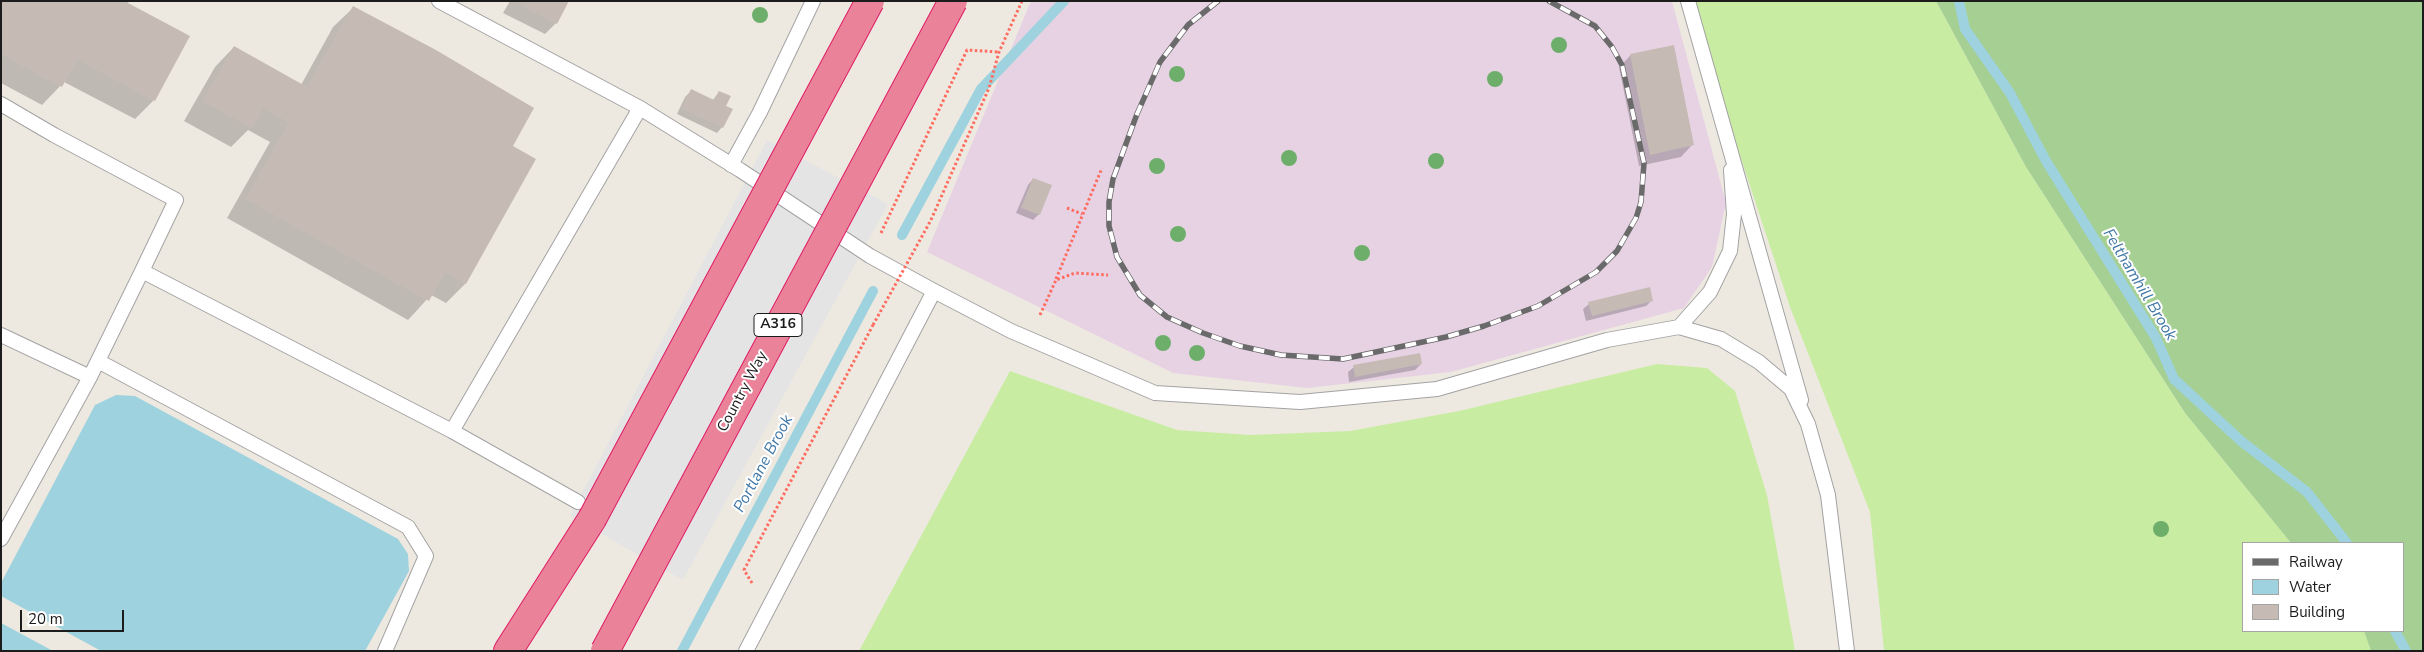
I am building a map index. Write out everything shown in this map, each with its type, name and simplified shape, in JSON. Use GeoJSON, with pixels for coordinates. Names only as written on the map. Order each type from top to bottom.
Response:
{"type":"FeatureCollection","features":[{"type":"Feature","properties":{"kind":"highway"},"geometry":{"type":"LineString","coordinates":[[508,651],[870,1]]}},
{"type":"Feature","properties":{"kind":"highway","name":"Country Way"},"geometry":{"type":"LineString","coordinates":[[605,651],[953,1]]}},
{"type":"Feature","properties":{"kind":"highway"},"geometry":{"type":"LineString","coordinates":[[521,651],[585,510]]}},
{"type":"Feature","properties":{"kind":"lane"},"geometry":{"type":"LineString","coordinates":[[440,1],[640,108],[870,256],[934,292],[1011,331],[1155,393],[1300,402],[1437,389],[1607,340],[1679,327],[1721,339],[1759,362],[1791,389],[1808,424]]}},
{"type":"Feature","properties":{"kind":"lane"},"geometry":{"type":"LineString","coordinates":[[731,165],[760,112],[813,1]]}},
{"type":"Feature","properties":{"kind":"lane"},"geometry":{"type":"LineString","coordinates":[[1688,1],[1730,143],[1828,495],[1847,651]]}},
{"type":"Feature","properties":{"kind":"lane"},"geometry":{"type":"LineString","coordinates":[[1,104],[54,135],[176,200],[90,377],[1,539]]}},
{"type":"Feature","properties":{"kind":"lane"},"geometry":{"type":"LineString","coordinates":[[452,431],[640,108]]}},
{"type":"Feature","properties":{"kind":"lane"},"geometry":{"type":"LineString","coordinates":[[1679,327],[1710,292],[1730,251],[1734,214],[1730,143]]}},
{"type":"Feature","properties":{"kind":"lane"},"geometry":{"type":"LineString","coordinates":[[142,272],[452,431],[585,510]]}},
{"type":"Feature","properties":{"kind":"lane"},"geometry":{"type":"LineString","coordinates":[[746,651],[934,292]]}},
{"type":"Feature","properties":{"kind":"lane"},"geometry":{"type":"LineString","coordinates":[[1,335],[90,377]]}},
{"type":"Feature","properties":{"kind":"lane"},"geometry":{"type":"LineString","coordinates":[[98,361],[408,527],[426,556],[385,651]]}},
{"type":"Feature","properties":{"kind":"path"},"geometry":{"type":"LineString","coordinates":[[744,570],[873,325],[931,220],[989,88],[999,52],[1022,1]]}},
{"type":"Feature","properties":{"kind":"path"},"geometry":{"type":"LineString","coordinates":[[870,256],[967,50],[999,52]]}},
{"type":"Feature","properties":{"kind":"path"},"geometry":{"type":"LineString","coordinates":[[1011,331],[1042,314],[1102,168]]}},
{"type":"Feature","properties":{"kind":"path"},"geometry":{"type":"LineString","coordinates":[[1067,208],[1082,214]]}},
{"type":"Feature","properties":{"kind":"path"},"geometry":{"type":"LineString","coordinates":[[1056,280],[1075,273],[1108,275]]}},
{"type":"Feature","properties":{"kind":"shaded area"},"geometry":{"type":"Polygon","coordinates":[[[1035,1],[1672,1],[1726,203],[1712,267],[1684,308],[1451,372],[1307,388],[1173,373],[927,252],[1030,3],[1035,1]]]}},
{"type":"Feature","properties":{"kind":"shaded area"},"geometry":{"type":"Polygon","coordinates":[[[767,140],[888,204],[683,580],[570,516],[767,140]]]}},
{"type":"Feature","properties":{"kind":"green space"},"geometry":{"type":"Polygon","coordinates":[[[1689,1],[1936,1],[2026,167],[2185,413],[2290,542],[2242,542],[2242,632],[2364,632],[2371,651],[1884,651],[1870,512],[1790,307],[1689,1]]]}},
{"type":"Feature","properties":{"kind":"green space"},"geometry":{"type":"Polygon","coordinates":[[[1936,1],[2423,1],[2423,651],[2371,651],[2364,632],[2404,632],[2404,542],[2290,542],[2185,413],[2026,167],[1936,1]]]}},
{"type":"Feature","properties":{"kind":"green space"},"geometry":{"type":"Polygon","coordinates":[[[1657,364],[1707,368],[1735,391],[1767,495],[1795,651],[859,651],[1010,371],[1177,430],[1250,435],[1350,431],[1459,411],[1657,364]]]}},
{"type":"Feature","properties":{"kind":"water"},"geometry":{"type":"Polygon","coordinates":[[[116,395],[135,396],[398,539],[408,554],[409,571],[365,651],[101,651],[1,596],[1,583],[95,405],[116,395]]]}},
{"type":"Feature","properties":{"kind":"water"},"geometry":{"type":"Polygon","coordinates":[[[1,624],[3,624],[53,651],[1,651],[1,624]]]}},
{"type":"Feature","properties":{"kind":"building"},"geometry":{"type":"Polygon","coordinates":[[[1,1],[129,1],[128,3],[190,36],[155,101],[77,59],[62,87],[1,54],[1,1]]]}},
{"type":"Feature","properties":{"kind":"building"},"geometry":{"type":"Polygon","coordinates":[[[514,1],[569,1],[557,24],[514,1]]]}},
{"type":"Feature","properties":{"kind":"building"},"geometry":{"type":"Polygon","coordinates":[[[353,6],[436,50],[534,108],[513,146],[536,159],[466,284],[445,272],[429,301],[246,199],[289,122],[263,108],[252,128],[203,101],[234,46],[307,87],[353,6]]]}},
{"type":"Feature","properties":{"kind":"building"},"geometry":{"type":"Polygon","coordinates":[[[1674,45],[1694,145],[1650,155],[1630,54],[1674,45]]]}},
{"type":"Feature","properties":{"kind":"building"},"geometry":{"type":"Polygon","coordinates":[[[691,89],[714,100],[719,91],[731,96],[726,106],[733,109],[723,128],[682,108],[691,89]]]}},
{"type":"Feature","properties":{"kind":"building"},"geometry":{"type":"Polygon","coordinates":[[[1033,178],[1052,185],[1040,215],[1021,208],[1033,178]]]}},
{"type":"Feature","properties":{"kind":"building"},"geometry":{"type":"Polygon","coordinates":[[[1650,287],[1653,301],[1592,316],[1588,302],[1650,287]]]}},
{"type":"Feature","properties":{"kind":"building"},"geometry":{"type":"Polygon","coordinates":[[[1420,353],[1422,364],[1355,377],[1353,365],[1420,353]]]}},
{"type":"Feature","properties":{"kind":"waterway","name":"Portlane Brook"},"geometry":{"type":"LineString","coordinates":[[902,235],[981,89],[1064,1]]}},
{"type":"Feature","properties":{"kind":"waterway","name":"Felthamhill Brook"},"geometry":{"type":"LineString","coordinates":[[1959,1],[1965,29],[2010,93],[2046,161],[2156,338],[2174,379],[2241,441],[2307,492],[2346,542]]}},
{"type":"Feature","properties":{"kind":"waterway","name":"Portlane Brook"},"geometry":{"type":"LineString","coordinates":[[682,651],[873,291]]}},
{"type":"Feature","properties":{"kind":"waterway","name":"Felthamhill Brook"},"geometry":{"type":"LineString","coordinates":[[2396,632],[2406,651]]}},
{"type":"Feature","properties":{"kind":"railway"},"geometry":{"type":"LineString","coordinates":[[1218,1],[1188,25],[1160,62],[1137,114],[1113,179],[1109,202],[1109,226],[1117,257],[1140,295],[1167,317],[1203,333],[1240,346],[1281,355],[1343,359],[1446,337],[1484,326],[1538,306],[1596,272],[1617,251],[1636,218],[1641,202],[1644,163],[1622,65],[1612,47],[1595,26],[1549,1]]}}]}
